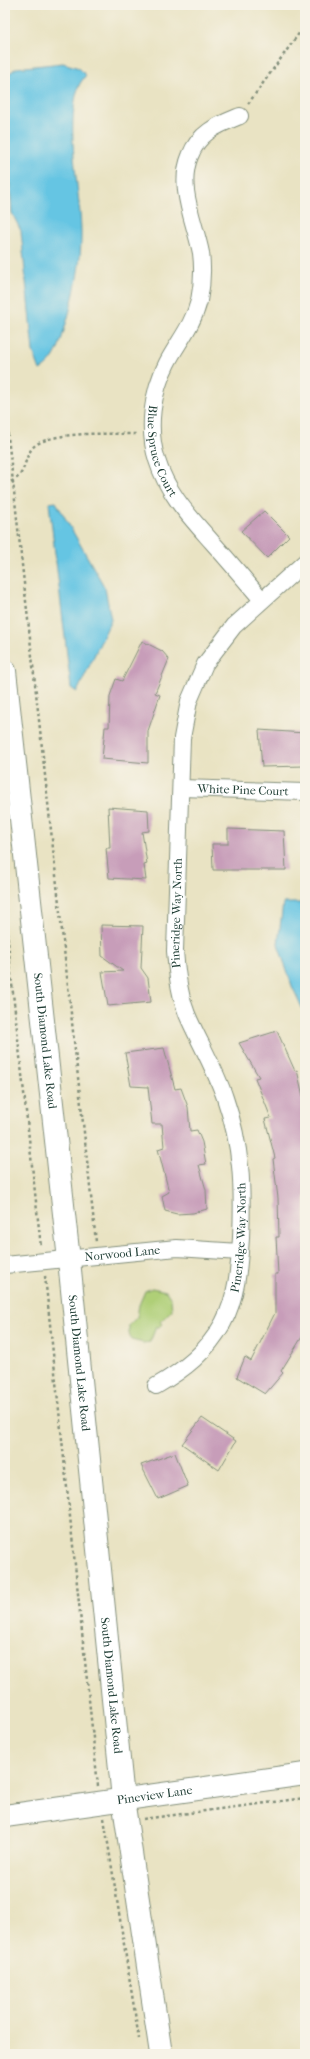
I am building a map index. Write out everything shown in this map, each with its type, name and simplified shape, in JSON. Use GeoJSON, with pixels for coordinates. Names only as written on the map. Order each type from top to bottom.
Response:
{"type":"FeatureCollection","features":[{"type":"Feature","properties":{"kind":"street","name":"Blue Spruce Court"},"geometry":{"type":"LineString","coordinates":[[240,116],[210,129],[198,139],[189,156],[185,179],[188,201],[201,254],[202,278],[199,302],[190,326],[167,363],[157,388],[153,411],[152,433],[156,459],[164,480],[176,500],[262,600]]}},
{"type":"Feature","properties":{"kind":"street","name":"Pineridge Way North"},"geometry":{"type":"LineString","coordinates":[[156,1386],[183,1370],[200,1355],[224,1323],[234,1298],[240,1252],[243,1188],[235,1130],[225,1098],[212,1066],[189,1020],[178,978],[175,951],[182,738],[189,701],[205,664],[234,626],[305,562]]}},
{"type":"Feature","properties":{"kind":"street","name":"South Diamond Lake Road"},"geometry":{"type":"LineString","coordinates":[[5,671],[12,810],[68,1260],[123,1800],[161,2054]]}},
{"type":"Feature","properties":{"kind":"street","name":"White Pine Court"},"geometry":{"type":"LineString","coordinates":[[181,788],[305,792]]}},
{"type":"Feature","properties":{"kind":"street","name":"Norwood Lane"},"geometry":{"type":"LineString","coordinates":[[5,1265],[68,1260],[177,1248],[240,1252]]}},
{"type":"Feature","properties":{"kind":"street","name":"Pineview Lane"},"geometry":{"type":"LineString","coordinates":[[5,1816],[305,1774]]}},
{"type":"Feature","properties":{"kind":"path"},"geometry":{"type":"LineString","coordinates":[[240,116],[305,26]]}},
{"type":"Feature","properties":{"kind":"path"},"geometry":{"type":"LineString","coordinates":[[5,409],[97,1256]]}},
{"type":"Feature","properties":{"kind":"path"},"geometry":{"type":"LineString","coordinates":[[5,483],[13,482],[18,478],[34,446],[43,441],[85,435],[152,433]]}},
{"type":"Feature","properties":{"kind":"path"},"geometry":{"type":"LineString","coordinates":[[5,907],[14,1005],[99,1788]]}},
{"type":"Feature","properties":{"kind":"path"},"geometry":{"type":"LineString","coordinates":[[143,1819],[305,1798]]}},
{"type":"Feature","properties":{"kind":"path"},"geometry":{"type":"LineString","coordinates":[[104,1816],[140,2047]]}},
{"type":"Feature","properties":{"kind":"green space"},"geometry":{"type":"Polygon","coordinates":[[[152,1288],[166,1291],[171,1299],[172,1310],[160,1322],[162,1324],[158,1328],[156,1327],[150,1342],[144,1343],[131,1340],[129,1325],[137,1317],[139,1305],[145,1291],[152,1288]]]}},
{"type":"Feature","properties":{"kind":"water"},"geometry":{"type":"Polygon","coordinates":[[[63,63],[79,68],[86,75],[78,88],[74,104],[73,122],[74,159],[80,214],[81,242],[79,267],[74,292],[61,340],[54,357],[40,370],[33,351],[21,231],[12,213],[5,119],[5,77],[16,68],[63,63]]]}},
{"type":"Feature","properties":{"kind":"water"},"geometry":{"type":"Polygon","coordinates":[[[56,502],[105,588],[111,620],[77,692],[71,688],[49,503],[56,502]]]}},
{"type":"Feature","properties":{"kind":"water"},"geometry":{"type":"Polygon","coordinates":[[[283,903],[305,903],[305,1014],[292,986],[278,944],[283,903]]]}},
{"type":"Feature","properties":{"kind":"building"},"geometry":{"type":"Polygon","coordinates":[[[264,511],[289,536],[267,558],[241,531],[264,511]]]}},
{"type":"Feature","properties":{"kind":"building"},"geometry":{"type":"Polygon","coordinates":[[[142,641],[162,651],[169,659],[155,693],[160,695],[148,731],[148,763],[102,759],[105,727],[109,727],[110,696],[116,679],[122,681],[142,641]]]}},
{"type":"Feature","properties":{"kind":"building"},"geometry":{"type":"Polygon","coordinates":[[[259,730],[305,733],[305,766],[262,767],[259,730]]]}},
{"type":"Feature","properties":{"kind":"building"},"geometry":{"type":"Polygon","coordinates":[[[108,807],[148,810],[149,831],[142,832],[147,864],[144,865],[146,880],[109,878],[106,848],[110,848],[108,807]]]}},
{"type":"Feature","properties":{"kind":"building"},"geometry":{"type":"Polygon","coordinates":[[[228,829],[284,831],[286,870],[213,870],[212,844],[228,844],[228,829]]]}},
{"type":"Feature","properties":{"kind":"building"},"geometry":{"type":"Polygon","coordinates":[[[101,925],[143,926],[141,968],[148,978],[151,1002],[108,1006],[102,972],[123,971],[102,956],[101,925]]]}},
{"type":"Feature","properties":{"kind":"building"},"geometry":{"type":"Polygon","coordinates":[[[277,1031],[295,1071],[297,1070],[305,1105],[305,1332],[281,1371],[283,1373],[265,1394],[237,1377],[245,1357],[251,1361],[275,1313],[275,1274],[278,1274],[276,1237],[279,1237],[278,1198],[273,1159],[275,1158],[265,1119],[271,1118],[255,1078],[259,1077],[239,1043],[277,1031]]]}},
{"type":"Feature","properties":{"kind":"building"},"geometry":{"type":"Polygon","coordinates":[[[164,1048],[175,1089],[181,1088],[188,1107],[190,1131],[197,1130],[202,1142],[206,1164],[199,1165],[206,1190],[207,1209],[193,1213],[177,1214],[165,1211],[162,1196],[169,1192],[158,1149],[164,1147],[162,1124],[152,1124],[148,1087],[131,1086],[125,1053],[164,1048]]]}},
{"type":"Feature","properties":{"kind":"building"},"geometry":{"type":"Polygon","coordinates":[[[202,1418],[236,1441],[219,1470],[182,1444],[202,1418]]]}},
{"type":"Feature","properties":{"kind":"building"},"geometry":{"type":"Polygon","coordinates":[[[175,1453],[188,1486],[158,1499],[141,1465],[175,1453]]]}}]}
